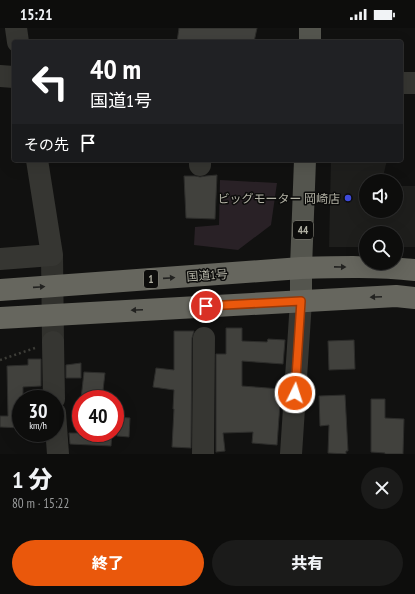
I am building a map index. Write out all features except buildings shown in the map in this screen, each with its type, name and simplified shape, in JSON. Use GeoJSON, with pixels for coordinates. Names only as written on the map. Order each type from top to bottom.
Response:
{"type":"FeatureCollection","features":[{"type":"Feature","properties":{"kind":"highway","name":"国道1号"},"geometry":{"type":"LineString","coordinates":[[0,290],[301,268],[336,267],[415,270]]}},
{"type":"Feature","properties":{"kind":"highway"},"geometry":{"type":"LineString","coordinates":[[0,318],[396,296],[415,298]]}},
{"type":"Feature","properties":{"kind":"main road"},"geometry":{"type":"LineString","coordinates":[[310,28],[310,40]]}},
{"type":"Feature","properties":{"kind":"main road","name":"44"},"geometry":{"type":"LineString","coordinates":[[301,301],[305,162]]}},
{"type":"Feature","properties":{"kind":"street"},"geometry":{"type":"LineString","coordinates":[[16,28],[18,40]]}},
{"type":"Feature","properties":{"kind":"street"},"geometry":{"type":"LineString","coordinates":[[0,76],[12,77]]}},
{"type":"Feature","properties":{"kind":"street"},"geometry":{"type":"LineString","coordinates":[[403,83],[415,83]]}},
{"type":"Feature","properties":{"kind":"street"},"geometry":{"type":"LineString","coordinates":[[0,259],[52,255],[37,162]]}},
{"type":"Feature","properties":{"kind":"street"},"geometry":{"type":"LineString","coordinates":[[291,454],[301,301]]}},
{"type":"Feature","properties":{"kind":"street"},"geometry":{"type":"LineString","coordinates":[[203,454],[204,338]]}},
{"type":"Feature","properties":{"kind":"street"},"geometry":{"type":"LineString","coordinates":[[53,342],[54,390]]}},
{"type":"Feature","properties":{"kind":"street"},"geometry":{"type":"LineString","coordinates":[[57,442],[58,454]]}},
{"type":"Feature","properties":{"kind":"path"},"geometry":{"type":"LineString","coordinates":[[0,360],[53,342]]}},
{"type":"Feature","properties":{"kind":"shaded area","name":"ビッグモーター 岡崎店"},"geometry":{"type":"Polygon","coordinates":[[[331,162],[387,162],[384,174],[359,174],[359,218],[403,218],[403,186],[415,186],[415,247],[403,247],[403,226],[359,226],[359,247],[329,247],[331,162]]]}},
{"type":"Feature","properties":{"kind":"shaded area"},"geometry":{"type":"Polygon","coordinates":[[[220,180],[277,183],[271,225],[238,250],[194,245],[195,227],[219,225],[220,180]]]}},
{"type":"Feature","properties":{"kind":"tunnel"},"geometry":{"type":"LineString","coordinates":[[52,255],[53,342]]}},
{"type":"Feature","properties":{"kind":"place","name":"ビッグモーター 岡崎店"},"geometry":{"type":"Point","coordinates":[348,198]}},
{"type":"Feature","properties":{"kind":"route"},"geometry":{"type":"LineString","coordinates":[[206,306],[301,301],[295,393]]}}]}
